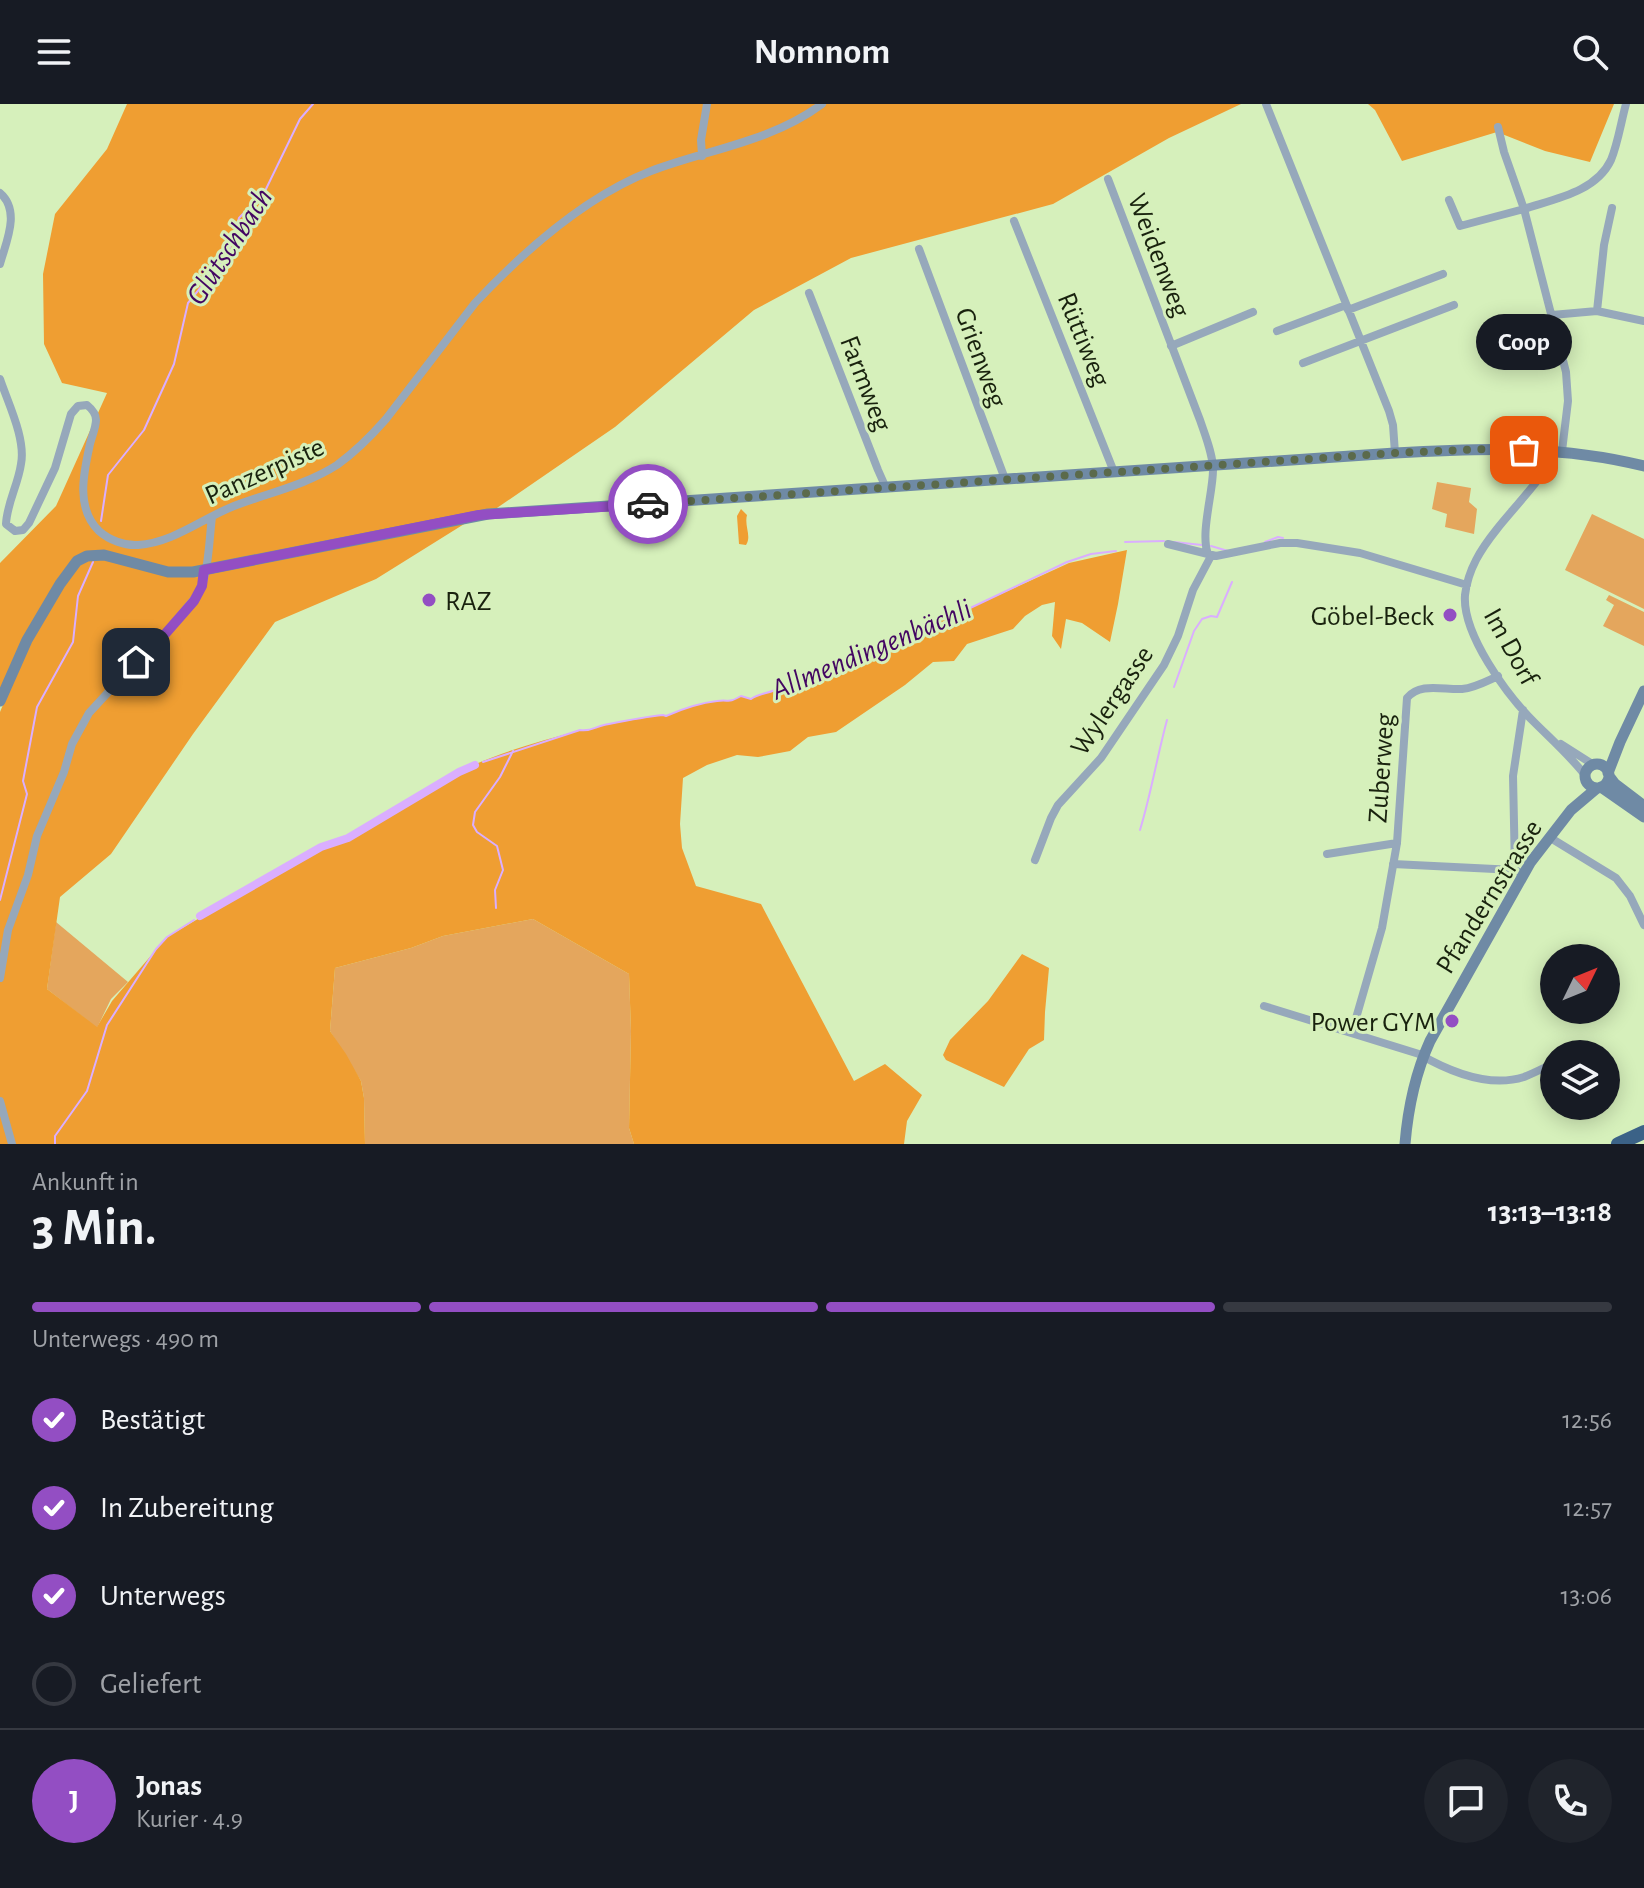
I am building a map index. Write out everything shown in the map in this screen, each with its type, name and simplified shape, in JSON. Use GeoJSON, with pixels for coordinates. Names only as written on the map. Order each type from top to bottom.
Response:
{"type":"FeatureCollection","features":[{"type":"Feature","properties":{"kind":"highway"},"geometry":{"type":"LineString","coordinates":[[1618,1144],[1644,1132]]}},
{"type":"Feature","properties":{"kind":"street"},"geometry":{"type":"LineString","coordinates":[[702,156],[701,140],[707,104]]}},
{"type":"Feature","properties":{"kind":"street","name":"Panzerpiste"},"geometry":{"type":"LineString","coordinates":[[0,379],[21,442],[22,460],[7,509],[6,524],[15,531],[23,530],[29,523],[55,468],[71,414],[78,406],[87,405],[97,419],[85,466],[84,503],[87,514],[98,530],[115,542],[136,546],[156,542],[232,507],[310,479],[339,463],[386,419],[475,303],[504,274],[581,209],[651,171],[783,128],[822,104]]}},
{"type":"Feature","properties":{"kind":"street"},"geometry":{"type":"LineString","coordinates":[[1266,104],[1391,419],[1395,453]]}},
{"type":"Feature","properties":{"kind":"street"},"geometry":{"type":"LineString","coordinates":[[1449,200],[1460,226],[1579,190],[1599,176],[1611,159],[1626,104]]}},
{"type":"Feature","properties":{"kind":"street"},"geometry":{"type":"LineString","coordinates":[[1498,127],[1524,209],[1567,383],[1568,401],[1559,451]]}},
{"type":"Feature","properties":{"kind":"street","name":"Weidenweg"},"geometry":{"type":"LineString","coordinates":[[1108,179],[1204,432],[1213,464]]}},
{"type":"Feature","properties":{"kind":"street"},"geometry":{"type":"LineString","coordinates":[[0,193],[5,198],[12,219],[0,264]]}},
{"type":"Feature","properties":{"kind":"street"},"geometry":{"type":"LineString","coordinates":[[1597,311],[1604,245],[1612,208]]}},
{"type":"Feature","properties":{"kind":"street","name":"Rüttiweg"},"geometry":{"type":"LineString","coordinates":[[1014,221],[1114,472]]}},
{"type":"Feature","properties":{"kind":"street","name":"Grienweg"},"geometry":{"type":"LineString","coordinates":[[919,249],[1005,479]]}},
{"type":"Feature","properties":{"kind":"street"},"geometry":{"type":"LineString","coordinates":[[1277,331],[1443,274]]}},
{"type":"Feature","properties":{"kind":"street","name":"Farmweg"},"geometry":{"type":"LineString","coordinates":[[809,293],[886,488]]}},
{"type":"Feature","properties":{"kind":"street"},"geometry":{"type":"LineString","coordinates":[[1303,363],[1454,305]]}},
{"type":"Feature","properties":{"kind":"street"},"geometry":{"type":"LineString","coordinates":[[1552,315],[1597,311],[1644,321]]}},
{"type":"Feature","properties":{"kind":"street","name":"Weidenweg"},"geometry":{"type":"LineString","coordinates":[[1171,346],[1253,312]]}},
{"type":"Feature","properties":{"kind":"street"},"geometry":{"type":"LineString","coordinates":[[0,701],[27,640],[60,584],[77,561],[87,556],[104,555],[168,572],[204,570],[479,515],[1395,453],[1486,449],[1559,451],[1644,466]]}},
{"type":"Feature","properties":{"kind":"street","name":"Im Dorf"},"geometry":{"type":"LineString","coordinates":[[1559,451],[1484,545],[1473,565],[1465,603],[1469,622],[1498,676],[1523,710],[1585,777]]}},
{"type":"Feature","properties":{"kind":"street","name":"Wylergasse"},"geometry":{"type":"LineString","coordinates":[[1035,860],[1058,805],[1101,758],[1164,665],[1178,636],[1193,590],[1209,555],[1206,541],[1213,464]]}},
{"type":"Feature","properties":{"kind":"street"},"geometry":{"type":"LineString","coordinates":[[0,978],[8,930],[28,875],[37,836],[64,772],[72,744],[89,713],[194,601],[202,586],[212,517]]}},
{"type":"Feature","properties":{"kind":"street"},"geometry":{"type":"LineString","coordinates":[[1168,544],[1221,556],[1263,546],[1297,543],[1360,553],[1467,585]]}},
{"type":"Feature","properties":{"kind":"street","name":"Zuberweg"},"geometry":{"type":"LineString","coordinates":[[1352,1032],[1382,928],[1397,843],[1408,695],[1422,689],[1466,688],[1498,676]]}},
{"type":"Feature","properties":{"kind":"street"},"geometry":{"type":"LineString","coordinates":[[1599,788],[1607,782],[1620,742],[1644,691]]}},
{"type":"Feature","properties":{"kind":"street"},"geometry":{"type":"LineString","coordinates":[[1393,864],[1519,872],[1513,776],[1523,710]]}},
{"type":"Feature","properties":{"kind":"street","name":"Im Dorf"},"geometry":{"type":"LineString","coordinates":[[1548,735],[1596,764]]}},
{"type":"Feature","properties":{"kind":"street"},"geometry":{"type":"LineString","coordinates":[[1620,742],[1588,768],[1585,777],[1590,786],[1599,788],[1644,817]]}},
{"type":"Feature","properties":{"kind":"street"},"geometry":{"type":"LineString","coordinates":[[1596,764],[1605,768],[1615,784],[1644,806]]}},
{"type":"Feature","properties":{"kind":"street","name":"Pfandernstrasse"},"geometry":{"type":"LineString","coordinates":[[1405,1144],[1412,1094],[1423,1056],[1519,872],[1571,810],[1583,788],[1585,777]]}},
{"type":"Feature","properties":{"kind":"street","name":"Pfandernstrasse"},"geometry":{"type":"LineString","coordinates":[[1571,810],[1599,788]]}},
{"type":"Feature","properties":{"kind":"street"},"geometry":{"type":"LineString","coordinates":[[1549,837],[1616,878],[1630,896],[1644,925]]}},
{"type":"Feature","properties":{"kind":"street","name":"Zuberweg"},"geometry":{"type":"LineString","coordinates":[[1327,854],[1397,843]]}},
{"type":"Feature","properties":{"kind":"street"},"geometry":{"type":"LineString","coordinates":[[1264,1006],[1423,1056],[1463,1074],[1508,1080],[1540,1070]]}},
{"type":"Feature","properties":{"kind":"street"},"geometry":{"type":"LineString","coordinates":[[0,1101],[12,1144]]}},
{"type":"Feature","properties":{"kind":"shaded area"},"geometry":{"type":"Polygon","coordinates":[[[127,104],[1241,104],[1169,138],[1053,204],[851,258],[754,310],[615,427],[494,510],[469,521],[376,579],[275,622],[111,854],[60,897],[47,989],[97,1027],[112,1001],[167,937],[321,847],[356,832],[472,766],[517,748],[580,730],[666,716],[697,705],[731,701],[741,696],[751,699],[831,672],[882,644],[889,645],[926,623],[966,610],[1069,563],[1127,550],[1110,642],[1082,623],[1066,619],[1061,649],[1052,636],[1055,602],[1042,605],[1013,629],[967,644],[954,661],[933,662],[836,732],[808,737],[790,751],[758,757],[737,755],[707,765],[683,778],[682,848],[696,886],[761,904],[854,1081],[885,1064],[922,1095],[907,1121],[904,1144],[634,1144],[629,1128],[629,974],[533,919],[443,936],[411,948],[335,968],[330,1031],[361,1081],[365,1144],[0,1144],[0,712],[17,671],[0,693],[0,563],[56,506],[107,393],[62,383],[44,344],[43,274],[55,214],[107,149],[127,104]]]}},
{"type":"Feature","properties":{"kind":"shaded area"},"geometry":{"type":"Polygon","coordinates":[[[1368,104],[1614,104],[1590,162],[1545,151],[1497,132],[1402,161],[1375,110],[1368,104]]]}},
{"type":"Feature","properties":{"kind":"shaded area"},"geometry":{"type":"Polygon","coordinates":[[[1437,482],[1471,488],[1469,502],[1477,509],[1474,534],[1445,527],[1447,514],[1432,509],[1437,482]]]}},
{"type":"Feature","properties":{"kind":"shaded area"},"geometry":{"type":"Polygon","coordinates":[[[741,509],[747,515],[746,545],[739,544],[737,516],[741,509]]]}},
{"type":"Feature","properties":{"kind":"shaded area"},"geometry":{"type":"Polygon","coordinates":[[[1592,514],[1644,539],[1644,609],[1565,570],[1592,514]]]}},
{"type":"Feature","properties":{"kind":"shaded area"},"geometry":{"type":"Polygon","coordinates":[[[1609,595],[1644,612],[1644,646],[1603,626],[1614,605],[1606,600],[1609,595]]]}},
{"type":"Feature","properties":{"kind":"shaded area"},"geometry":{"type":"Polygon","coordinates":[[[533,919],[629,974],[629,1128],[634,1144],[365,1144],[361,1081],[330,1031],[335,968],[411,948],[443,936],[533,919]]]}},
{"type":"Feature","properties":{"kind":"shaded area"},"geometry":{"type":"Polygon","coordinates":[[[56,922],[128,982],[111,999],[97,1028],[47,989],[56,922]]]}},
{"type":"Feature","properties":{"kind":"shaded area"},"geometry":{"type":"Polygon","coordinates":[[[1022,954],[1049,968],[1044,1040],[1029,1049],[1004,1087],[946,1060],[943,1055],[950,1040],[988,1001],[1022,954]]]}},
{"type":"Feature","properties":{"kind":"waterway","name":"Glütschbach"},"geometry":{"type":"LineString","coordinates":[[101,521],[108,475],[144,430],[174,364],[188,303],[228,254],[239,218],[265,191],[300,119],[313,104]]}},
{"type":"Feature","properties":{"kind":"waterway"},"geometry":{"type":"LineString","coordinates":[[1265,542],[1283,538]]}},
{"type":"Feature","properties":{"kind":"waterway","name":"Allmendingenbächli"},"geometry":{"type":"LineString","coordinates":[[1125,542],[1164,541]]}},
{"type":"Feature","properties":{"kind":"waterway","name":"Allmendingenbächli"},"geometry":{"type":"LineString","coordinates":[[1174,542],[1202,545]]}},
{"type":"Feature","properties":{"kind":"waterway"},"geometry":{"type":"LineString","coordinates":[[1211,546],[1228,551]]}},
{"type":"Feature","properties":{"kind":"waterway","name":"Allmendingenbächli"},"geometry":{"type":"LineString","coordinates":[[483,762],[580,730],[666,716],[697,705],[731,701],[741,696],[751,699],[836,669],[882,644],[889,645],[926,623],[966,610],[1067,562],[1091,554],[1116,551]]}},
{"type":"Feature","properties":{"kind":"waterway","name":"Glütschbach"},"geometry":{"type":"LineString","coordinates":[[0,900],[27,794],[23,781],[37,707],[73,642],[78,596],[93,562]]}},
{"type":"Feature","properties":{"kind":"waterway"},"geometry":{"type":"LineString","coordinates":[[1174,687],[1194,631],[1202,619],[1217,617],[1232,582]]}},
{"type":"Feature","properties":{"kind":"waterway"},"geometry":{"type":"LineString","coordinates":[[1140,830],[1167,720]]}},
{"type":"Feature","properties":{"kind":"waterway"},"geometry":{"type":"LineString","coordinates":[[496,908],[495,890],[503,870],[497,846],[477,832],[473,825],[475,812],[500,777],[513,751]]}},
{"type":"Feature","properties":{"kind":"waterway","name":"Allmendingenbächli"},"geometry":{"type":"LineString","coordinates":[[200,916],[321,847],[348,838],[475,765]]}},
{"type":"Feature","properties":{"kind":"waterway","name":"Allmendingenbächli"},"geometry":{"type":"LineString","coordinates":[[55,1144],[55,1136],[87,1091],[107,1025],[156,949],[167,937],[194,920]]}},
{"type":"Feature","properties":{"kind":"way so far"},"geometry":{"type":"LineString","coordinates":[[648,504],[1213,464],[1395,453],[1524,450]]}},
{"type":"Feature","properties":{"kind":"place","name":"Coop"},"geometry":{"type":"Point","coordinates":[1524,450]}},
{"type":"Feature","properties":{"kind":"place","name":"RAZ"},"geometry":{"type":"Point","coordinates":[429,600]}},
{"type":"Feature","properties":{"kind":"place","name":"Göbel-Beck"},"geometry":{"type":"Point","coordinates":[1450,615]}},
{"type":"Feature","properties":{"kind":"place","name":"Power GYM"},"geometry":{"type":"Point","coordinates":[1452,1021]}},
{"type":"Feature","properties":{"kind":"route"},"geometry":{"type":"LineString","coordinates":[[136,662],[194,601],[202,586],[204,570],[479,515],[648,504]]}}]}
